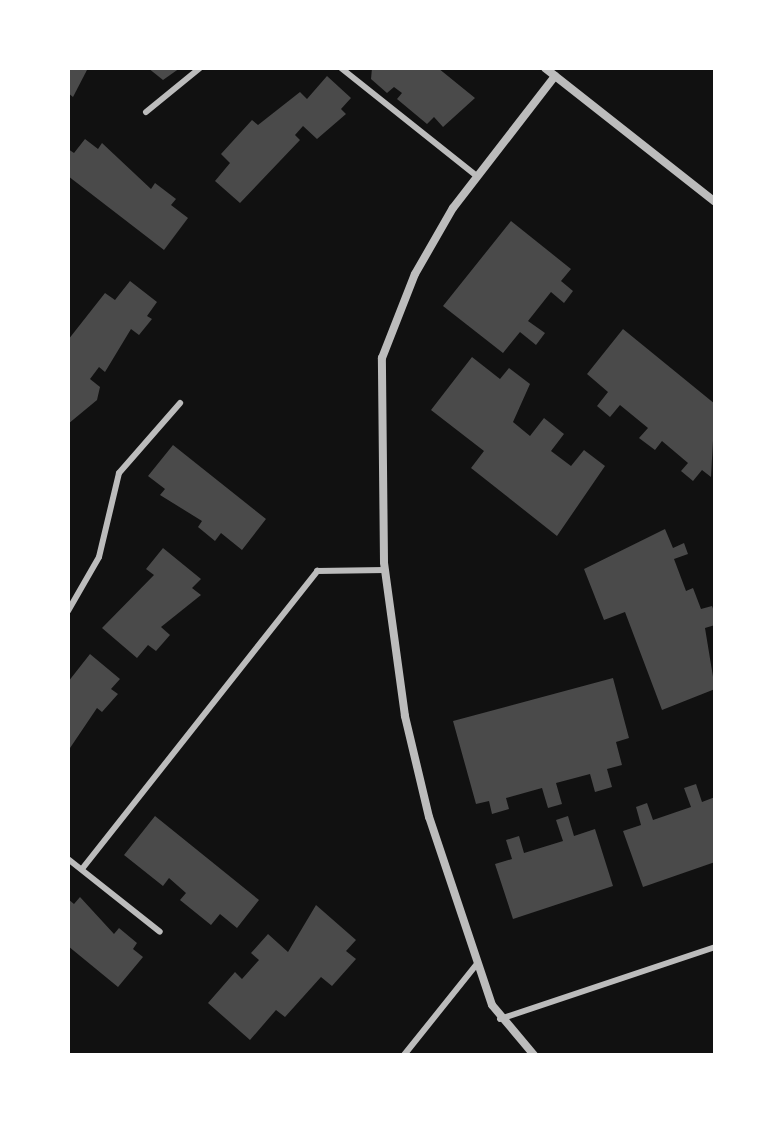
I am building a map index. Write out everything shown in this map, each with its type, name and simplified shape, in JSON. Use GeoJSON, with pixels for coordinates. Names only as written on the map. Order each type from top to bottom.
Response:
{"type":"FeatureCollection","features":[{"type":"Feature","properties":{"kind":"street"},"geometry":{"type":"LineString","coordinates":[[545,68],[715,202]]}},
{"type":"Feature","properties":{"kind":"street"},"geometry":{"type":"LineString","coordinates":[[534,1055],[500,1019],[477,964],[405,716],[385,570],[382,358],[415,274],[477,176],[555,76]]}},
{"type":"Feature","properties":{"kind":"lane"},"geometry":{"type":"LineString","coordinates":[[146,112],[200,68]]}},
{"type":"Feature","properties":{"kind":"lane"},"geometry":{"type":"LineString","coordinates":[[341,68],[477,176]]}},
{"type":"Feature","properties":{"kind":"lane"},"geometry":{"type":"LineString","coordinates":[[68,611],[99,557],[119,473],[180,403]]}},
{"type":"Feature","properties":{"kind":"lane"},"geometry":{"type":"LineString","coordinates":[[82,869],[317,571],[385,570]]}},
{"type":"Feature","properties":{"kind":"lane"},"geometry":{"type":"LineString","coordinates":[[68,859],[160,932]]}},
{"type":"Feature","properties":{"kind":"lane"},"geometry":{"type":"LineString","coordinates":[[500,1019],[715,947]]}},
{"type":"Feature","properties":{"kind":"lane"},"geometry":{"type":"LineString","coordinates":[[404,1055],[477,964]]}},
{"type":"Feature","properties":{"kind":"building"},"geometry":{"type":"Polygon","coordinates":[[[68,68],[88,68],[73,97],[68,93],[68,68]]]}},
{"type":"Feature","properties":{"kind":"building"},"geometry":{"type":"Polygon","coordinates":[[[148,68],[180,68],[163,80],[148,68]]]}},
{"type":"Feature","properties":{"kind":"building"},"geometry":{"type":"Polygon","coordinates":[[[372,68],[438,68],[475,98],[443,127],[434,117],[427,124],[397,99],[402,93],[394,87],[387,93],[371,79],[372,68]]]}},
{"type":"Feature","properties":{"kind":"building"},"geometry":{"type":"Polygon","coordinates":[[[327,76],[351,98],[341,109],[346,114],[317,139],[303,126],[295,135],[300,140],[240,203],[215,181],[230,163],[221,154],[252,120],[258,125],[300,92],[307,99],[327,76]]]}},
{"type":"Feature","properties":{"kind":"building"},"geometry":{"type":"Polygon","coordinates":[[[85,139],[98,149],[102,143],[151,189],[155,183],[176,199],[171,205],[188,218],[164,250],[68,176],[68,149],[74,153],[85,139]]]}},
{"type":"Feature","properties":{"kind":"building"},"geometry":{"type":"Polygon","coordinates":[[[511,221],[571,269],[561,281],[573,291],[564,303],[551,292],[528,321],[545,333],[536,345],[520,332],[503,353],[443,306],[511,221]]]}},
{"type":"Feature","properties":{"kind":"building"},"geometry":{"type":"Polygon","coordinates":[[[130,281],[157,302],[147,316],[152,319],[139,335],[131,329],[105,372],[99,367],[90,379],[100,387],[97,400],[68,424],[68,340],[105,293],[115,300],[130,281]]]}},
{"type":"Feature","properties":{"kind":"building"},"geometry":{"type":"Polygon","coordinates":[[[623,329],[715,404],[711,477],[702,470],[693,481],[681,471],[688,463],[662,441],[655,450],[639,438],[648,428],[620,405],[610,417],[597,406],[608,392],[587,374],[623,329]]]}},
{"type":"Feature","properties":{"kind":"building"},"geometry":{"type":"Polygon","coordinates":[[[472,357],[500,379],[509,368],[530,384],[513,422],[530,436],[544,418],[564,434],[551,451],[571,466],[584,450],[605,466],[557,536],[471,468],[484,451],[431,410],[472,357]]]}},
{"type":"Feature","properties":{"kind":"building"},"geometry":{"type":"Polygon","coordinates":[[[173,445],[266,519],[242,550],[221,533],[215,541],[198,527],[202,521],[160,495],[165,489],[148,476],[173,445]]]}},
{"type":"Feature","properties":{"kind":"building"},"geometry":{"type":"Polygon","coordinates":[[[665,529],[673,548],[684,543],[688,554],[674,559],[686,591],[693,588],[701,609],[712,606],[715,614],[715,625],[705,628],[715,689],[662,710],[625,612],[604,620],[584,569],[665,529]]]}},
{"type":"Feature","properties":{"kind":"building"},"geometry":{"type":"Polygon","coordinates":[[[163,548],[201,579],[192,588],[201,595],[161,627],[170,635],[156,651],[148,645],[137,658],[102,628],[154,575],[146,569],[163,548]]]}},
{"type":"Feature","properties":{"kind":"building"},"geometry":{"type":"Polygon","coordinates":[[[90,654],[120,679],[111,689],[118,694],[102,712],[97,708],[68,751],[68,682],[90,654]]]}},
{"type":"Feature","properties":{"kind":"building"},"geometry":{"type":"Polygon","coordinates":[[[613,678],[629,738],[616,742],[622,765],[607,769],[612,787],[595,792],[590,774],[556,783],[562,804],[548,808],[542,788],[506,798],[509,809],[492,814],[489,801],[476,804],[453,721],[613,678]]]}},
{"type":"Feature","properties":{"kind":"building"},"geometry":{"type":"Polygon","coordinates":[[[696,784],[702,802],[715,797],[715,862],[643,887],[623,831],[641,825],[636,807],[647,803],[653,820],[691,807],[684,788],[696,784]]]}},
{"type":"Feature","properties":{"kind":"building"},"geometry":{"type":"Polygon","coordinates":[[[155,816],[259,900],[237,928],[220,914],[211,925],[180,900],[186,893],[169,878],[163,886],[124,855],[155,816]]]}},
{"type":"Feature","properties":{"kind":"building"},"geometry":{"type":"Polygon","coordinates":[[[568,816],[574,836],[595,829],[613,886],[513,919],[495,864],[512,859],[506,840],[519,836],[524,853],[563,841],[556,820],[568,816]]]}},
{"type":"Feature","properties":{"kind":"building"},"geometry":{"type":"Polygon","coordinates":[[[80,897],[114,934],[119,928],[137,943],[133,949],[143,957],[118,987],[68,946],[68,899],[74,904],[80,897]]]}},
{"type":"Feature","properties":{"kind":"building"},"geometry":{"type":"Polygon","coordinates":[[[316,905],[356,940],[346,951],[356,959],[332,986],[321,977],[285,1017],[276,1010],[250,1040],[208,1003],[235,972],[242,979],[259,960],[251,953],[268,934],[288,952],[316,905]]]}}]}
